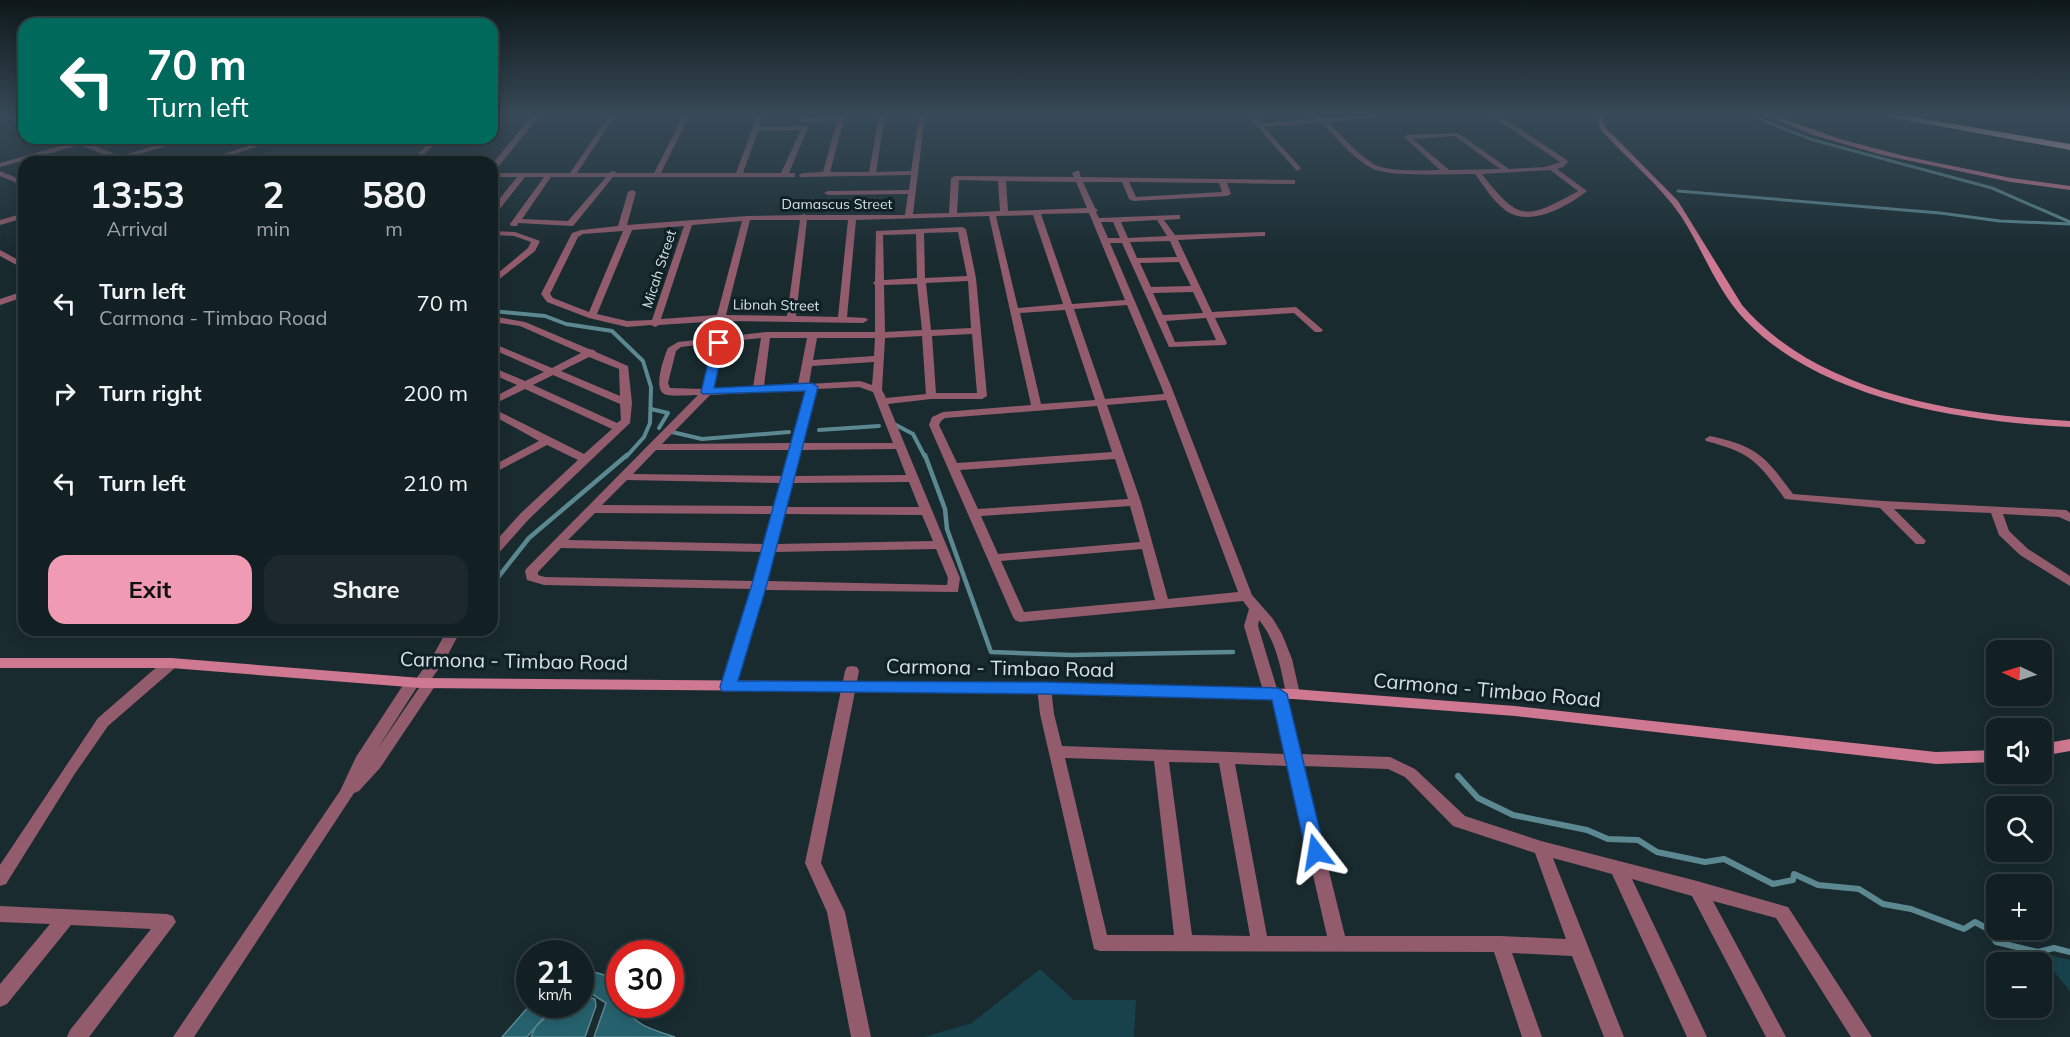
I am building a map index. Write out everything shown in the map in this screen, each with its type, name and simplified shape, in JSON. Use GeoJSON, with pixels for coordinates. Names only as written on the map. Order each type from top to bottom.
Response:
{"type":"FeatureCollection","features":[{"type":"Feature","properties":{"kind":"main road"},"geometry":{"type":"LineString","coordinates":[[1638,164],[1683,214],[1740,308],[1766,336],[1789,352],[1853,383],[1916,403],[2003,420],[2070,424]]}},
{"type":"Feature","properties":{"kind":"main road"},"geometry":{"type":"LineString","coordinates":[[1931,164],[2004,179],[2070,188]]}},
{"type":"Feature","properties":{"kind":"main road","name":"Carmona - Timbao Road"},"geometry":{"type":"LineString","coordinates":[[0,663],[171,663],[421,683],[634,683],[728,687],[850,679],[1044,688],[1281,694],[1515,711],[1936,758],[1986,756]]}},
{"type":"Feature","properties":{"kind":"main road"},"geometry":{"type":"LineString","coordinates":[[2052,748],[2070,745]]}},
{"type":"Feature","properties":{"kind":"street"},"geometry":{"type":"LineString","coordinates":[[573,174],[579,164]]}},
{"type":"Feature","properties":{"kind":"street"},"geometry":{"type":"LineString","coordinates":[[657,174],[662,164]]}},
{"type":"Feature","properties":{"kind":"street"},"geometry":{"type":"LineString","coordinates":[[738,176],[742,164]]}},
{"type":"Feature","properties":{"kind":"street"},"geometry":{"type":"LineString","coordinates":[[498,175],[613,173],[788,175],[792,164]]}},
{"type":"Feature","properties":{"kind":"street"},"geometry":{"type":"LineString","coordinates":[[826,174],[829,164]]}},
{"type":"Feature","properties":{"kind":"street"},"geometry":{"type":"LineString","coordinates":[[872,173],[874,164]]}},
{"type":"Feature","properties":{"kind":"street"},"geometry":{"type":"LineString","coordinates":[[909,217],[916,164]]}},
{"type":"Feature","properties":{"kind":"street"},"geometry":{"type":"LineString","coordinates":[[1293,164],[1297,169]]}},
{"type":"Feature","properties":{"kind":"street"},"geometry":{"type":"LineString","coordinates":[[1372,164],[1376,168],[1397,171],[1506,170],[1551,168],[1562,164]]}},
{"type":"Feature","properties":{"kind":"street"},"geometry":{"type":"LineString","coordinates":[[1438,164],[1446,171]]}},
{"type":"Feature","properties":{"kind":"street"},"geometry":{"type":"LineString","coordinates":[[1498,164],[1506,170]]}},
{"type":"Feature","properties":{"kind":"street"},"geometry":{"type":"LineString","coordinates":[[1476,171],[1510,210],[1526,214],[1543,213],[1584,190],[1551,168]]}},
{"type":"Feature","properties":{"kind":"street"},"geometry":{"type":"LineString","coordinates":[[0,173],[18,181]]}},
{"type":"Feature","properties":{"kind":"street"},"geometry":{"type":"LineString","coordinates":[[517,221],[570,224],[613,173]]}},
{"type":"Feature","properties":{"kind":"street"},"geometry":{"type":"LineString","coordinates":[[803,175],[915,173]]}},
{"type":"Feature","properties":{"kind":"street"},"geometry":{"type":"LineString","coordinates":[[498,205],[523,174]]}},
{"type":"Feature","properties":{"kind":"street"},"geometry":{"type":"LineString","coordinates":[[498,236],[517,221],[550,174]]}},
{"type":"Feature","properties":{"kind":"street"},"geometry":{"type":"LineString","coordinates":[[1076,176],[1107,241],[1246,596],[1255,611],[1270,623],[1284,654],[1281,694]]}},
{"type":"Feature","properties":{"kind":"street"},"geometry":{"type":"LineString","coordinates":[[953,215],[955,178],[1076,176],[1124,180],[1293,182]]}},
{"type":"Feature","properties":{"kind":"street"},"geometry":{"type":"LineString","coordinates":[[1002,179],[1004,213]]}},
{"type":"Feature","properties":{"kind":"street"},"geometry":{"type":"LineString","coordinates":[[1124,180],[1133,199],[1227,194],[1222,182]]}},
{"type":"Feature","properties":{"kind":"street"},"geometry":{"type":"LineString","coordinates":[[592,316],[626,227],[632,192]]}},
{"type":"Feature","properties":{"kind":"street"},"geometry":{"type":"LineString","coordinates":[[828,193],[912,192]]}},
{"type":"Feature","properties":{"kind":"street"},"geometry":{"type":"LineString","coordinates":[[1036,212],[1135,502],[1162,602]]}},
{"type":"Feature","properties":{"kind":"street","name":"Damascus Street"},"geometry":{"type":"LineString","coordinates":[[578,233],[689,222],[804,216],[909,217],[1036,212],[1096,215],[1116,220],[1177,217]]}},
{"type":"Feature","properties":{"kind":"street"},"geometry":{"type":"LineString","coordinates":[[992,214],[1037,408]]}},
{"type":"Feature","properties":{"kind":"street"},"geometry":{"type":"LineString","coordinates":[[791,319],[804,216]]}},
{"type":"Feature","properties":{"kind":"street"},"geometry":{"type":"LineString","coordinates":[[842,320],[852,216]]}},
{"type":"Feature","properties":{"kind":"street"},"geometry":{"type":"LineString","coordinates":[[0,223],[18,218]]}},
{"type":"Feature","properties":{"kind":"street"},"geometry":{"type":"LineString","coordinates":[[721,318],[747,218]]}},
{"type":"Feature","properties":{"kind":"street"},"geometry":{"type":"LineString","coordinates":[[1116,220],[1172,345],[1222,343],[1172,237],[1159,218]]}},
{"type":"Feature","properties":{"kind":"street","name":"Micah Street"},"geometry":{"type":"LineString","coordinates":[[655,324],[689,222]]}},
{"type":"Feature","properties":{"kind":"street"},"geometry":{"type":"LineString","coordinates":[[720,339],[707,392],[531,571],[532,577],[544,581],[953,589],[954,578],[879,396],[880,335],[878,283],[879,233],[962,229],[972,278],[982,396],[879,396],[860,384],[707,392],[666,392],[663,383],[671,350],[678,345],[720,339],[766,335],[812,337],[880,335],[976,331]]}},
{"type":"Feature","properties":{"kind":"street"},"geometry":{"type":"LineString","coordinates":[[920,230],[921,281],[931,396]]}},
{"type":"Feature","properties":{"kind":"street"},"geometry":{"type":"LineString","coordinates":[[498,233],[536,241],[532,249],[498,277]]}},
{"type":"Feature","properties":{"kind":"street","name":"Libnah Street"},"geometry":{"type":"LineString","coordinates":[[578,233],[545,294],[550,300],[592,316],[627,324],[721,318],[863,320]]}},
{"type":"Feature","properties":{"kind":"street"},"geometry":{"type":"LineString","coordinates":[[1107,241],[1262,234]]}},
{"type":"Feature","properties":{"kind":"street"},"geometry":{"type":"LineString","coordinates":[[0,253],[18,263]]}},
{"type":"Feature","properties":{"kind":"street"},"geometry":{"type":"LineString","coordinates":[[1135,261],[1182,259]]}},
{"type":"Feature","properties":{"kind":"street"},"geometry":{"type":"LineString","coordinates":[[878,283],[972,278]]}},
{"type":"Feature","properties":{"kind":"street"},"geometry":{"type":"LineString","coordinates":[[1148,290],[1196,289]]}},
{"type":"Feature","properties":{"kind":"street"},"geometry":{"type":"LineString","coordinates":[[0,302],[18,296]]}},
{"type":"Feature","properties":{"kind":"street"},"geometry":{"type":"LineString","coordinates":[[1014,310],[1131,302]]}},
{"type":"Feature","properties":{"kind":"street"},"geometry":{"type":"LineString","coordinates":[[1161,318],[1296,310],[1318,330]]}},
{"type":"Feature","properties":{"kind":"street"},"geometry":{"type":"LineString","coordinates":[[498,320],[522,324],[591,351],[624,368],[627,403],[626,421],[525,516],[498,546]]}},
{"type":"Feature","properties":{"kind":"street"},"geometry":{"type":"LineString","coordinates":[[758,389],[766,335]]}},
{"type":"Feature","properties":{"kind":"street"},"geometry":{"type":"LineString","coordinates":[[728,687],[759,584],[786,480],[807,387],[807,363],[812,337]]}},
{"type":"Feature","properties":{"kind":"street"},"geometry":{"type":"LineString","coordinates":[[498,348],[627,403]]}},
{"type":"Feature","properties":{"kind":"street"},"geometry":{"type":"LineString","coordinates":[[498,399],[591,351]]}},
{"type":"Feature","properties":{"kind":"street"},"geometry":{"type":"LineString","coordinates":[[807,363],[878,359]]}},
{"type":"Feature","properties":{"kind":"street"},"geometry":{"type":"LineString","coordinates":[[498,373],[619,428]]}},
{"type":"Feature","properties":{"kind":"street"},"geometry":{"type":"LineString","coordinates":[[1170,397],[943,415],[936,419],[933,425],[976,513],[1020,616],[1246,596]]}},
{"type":"Feature","properties":{"kind":"street"},"geometry":{"type":"LineString","coordinates":[[498,414],[585,459]]}},
{"type":"Feature","properties":{"kind":"street"},"geometry":{"type":"LineString","coordinates":[[1710,439],[1741,445],[1758,456],[1789,497],[1883,505],[2062,513],[2070,518]]}},
{"type":"Feature","properties":{"kind":"street"},"geometry":{"type":"LineString","coordinates":[[498,467],[547,441]]}},
{"type":"Feature","properties":{"kind":"street"},"geometry":{"type":"LineString","coordinates":[[652,447],[900,446]]}},
{"type":"Feature","properties":{"kind":"street"},"geometry":{"type":"LineString","coordinates":[[954,467],[1119,455]]}},
{"type":"Feature","properties":{"kind":"street"},"geometry":{"type":"LineString","coordinates":[[623,477],[786,480],[913,478]]}},
{"type":"Feature","properties":{"kind":"street"},"geometry":{"type":"LineString","coordinates":[[976,513],[1135,502]]}},
{"type":"Feature","properties":{"kind":"street"},"geometry":{"type":"LineString","coordinates":[[1883,505],[1920,541]]}},
{"type":"Feature","properties":{"kind":"street"},"geometry":{"type":"LineString","coordinates":[[592,509],[927,511]]}},
{"type":"Feature","properties":{"kind":"street"},"geometry":{"type":"LineString","coordinates":[[1996,510],[2002,532],[2024,552],[2070,582]]}},
{"type":"Feature","properties":{"kind":"street"},"geometry":{"type":"LineString","coordinates":[[557,544],[768,548],[941,545]]}},
{"type":"Feature","properties":{"kind":"street"},"geometry":{"type":"LineString","coordinates":[[995,558],[1148,545]]}},
{"type":"Feature","properties":{"kind":"street"},"geometry":{"type":"LineString","coordinates":[[1255,611],[1251,626],[1281,694],[1338,944]]}},
{"type":"Feature","properties":{"kind":"street"},"geometry":{"type":"LineString","coordinates":[[183,1037],[346,794],[375,764],[421,683],[442,654],[450,636]]}},
{"type":"Feature","properties":{"kind":"street"},"geometry":{"type":"LineString","coordinates":[[0,879],[103,722],[171,663]]}},
{"type":"Feature","properties":{"kind":"street"},"geometry":{"type":"LineString","coordinates":[[850,679],[813,863],[836,912],[861,1037]]}},
{"type":"Feature","properties":{"kind":"street"},"geometry":{"type":"LineString","coordinates":[[1044,688],[1056,752],[1100,943],[1500,944],[1578,948]]}},
{"type":"Feature","properties":{"kind":"street"},"geometry":{"type":"LineString","coordinates":[[1056,752],[1390,763],[1410,773],[1459,821],[1541,848],[1782,912],[1862,1037]]}},
{"type":"Feature","properties":{"kind":"street"},"geometry":{"type":"LineString","coordinates":[[1161,755],[1184,944]]}},
{"type":"Feature","properties":{"kind":"street"},"geometry":{"type":"LineString","coordinates":[[1226,757],[1260,944]]}},
{"type":"Feature","properties":{"kind":"street"},"geometry":{"type":"LineString","coordinates":[[1541,848],[1614,1037]]}},
{"type":"Feature","properties":{"kind":"street"},"geometry":{"type":"LineString","coordinates":[[1618,868],[1697,1037]]}},
{"type":"Feature","properties":{"kind":"street"},"geometry":{"type":"LineString","coordinates":[[1697,888],[1776,1037]]}},
{"type":"Feature","properties":{"kind":"street"},"geometry":{"type":"LineString","coordinates":[[0,914],[167,922],[77,1037]]}},
{"type":"Feature","properties":{"kind":"street"},"geometry":{"type":"LineString","coordinates":[[0,998],[68,916]]}},
{"type":"Feature","properties":{"kind":"street"},"geometry":{"type":"LineString","coordinates":[[1500,944],[1532,1037]]}},
{"type":"Feature","properties":{"kind":"shaded area"},"geometry":{"type":"Polygon","coordinates":[[[2052,956],[2070,960],[2070,991],[2052,969],[2052,956]]]}},
{"type":"Feature","properties":{"kind":"shaded area"},"geometry":{"type":"Polygon","coordinates":[[[1040,969],[1074,1000],[1136,1000],[1134,1037],[924,1037],[972,1023],[1040,969]]]}},
{"type":"Feature","properties":{"kind":"shaded area"},"geometry":{"type":"Polygon","coordinates":[[[594,972],[606,976],[606,1003],[594,995],[594,972]]]}},
{"type":"Feature","properties":{"kind":"shaded area"},"geometry":{"type":"Polygon","coordinates":[[[606,1003],[606,1018],[633,1018],[653,1030],[675,1037],[594,1037],[606,1003]]]}},
{"type":"Feature","properties":{"kind":"shaded area"},"geometry":{"type":"Polygon","coordinates":[[[519,1018],[543,1018],[527,1037],[502,1037],[519,1018]]]}},
{"type":"Feature","properties":{"kind":"shaded area"},"geometry":{"type":"Polygon","coordinates":[[[545,1018],[592,1018],[585,1037],[531,1037],[536,1026],[545,1018]]]}},
{"type":"Feature","properties":{"kind":"waterway"},"geometry":{"type":"LineString","coordinates":[[1904,164],[1992,188],[2070,222]]}},
{"type":"Feature","properties":{"kind":"waterway"},"geometry":{"type":"LineString","coordinates":[[1678,191],[1940,213],[2000,221],[2070,224]]}},
{"type":"Feature","properties":{"kind":"waterway"},"geometry":{"type":"LineString","coordinates":[[498,312],[545,316],[566,324],[612,331],[643,361],[651,387],[650,423],[644,437],[626,457]]}},
{"type":"Feature","properties":{"kind":"waterway"},"geometry":{"type":"LineString","coordinates":[[651,409],[668,413],[659,428]]}},
{"type":"Feature","properties":{"kind":"waterway"},"geometry":{"type":"LineString","coordinates":[[896,425],[913,434],[925,457]]}},
{"type":"Feature","properties":{"kind":"waterway"},"geometry":{"type":"LineString","coordinates":[[819,430],[879,426]]}},
{"type":"Feature","properties":{"kind":"waterway"},"geometry":{"type":"LineString","coordinates":[[672,432],[702,439],[789,432]]}},
{"type":"Feature","properties":{"kind":"waterway"},"geometry":{"type":"LineString","coordinates":[[498,577],[529,538],[627,455]]}},
{"type":"Feature","properties":{"kind":"waterway"},"geometry":{"type":"LineString","coordinates":[[925,455],[945,509],[947,529],[991,652],[1071,655],[1233,652]]}},
{"type":"Feature","properties":{"kind":"waterway"},"geometry":{"type":"LineString","coordinates":[[1458,776],[1478,798],[1513,815],[1587,830],[1608,839],[1638,840],[1657,852],[1705,862],[1724,859],[1773,884],[1793,880],[1794,874],[1818,885],[1859,889],[1883,904],[1911,909],[1964,929],[1975,922],[1988,929],[1996,942],[2038,952],[2054,948],[2070,952]]}},
{"type":"Feature","properties":{"kind":"route"},"geometry":{"type":"LineString","coordinates":[[719,343],[707,392],[812,387],[794,446],[759,584],[728,687],[1044,688],[1278,694],[1316,852]]}}]}
